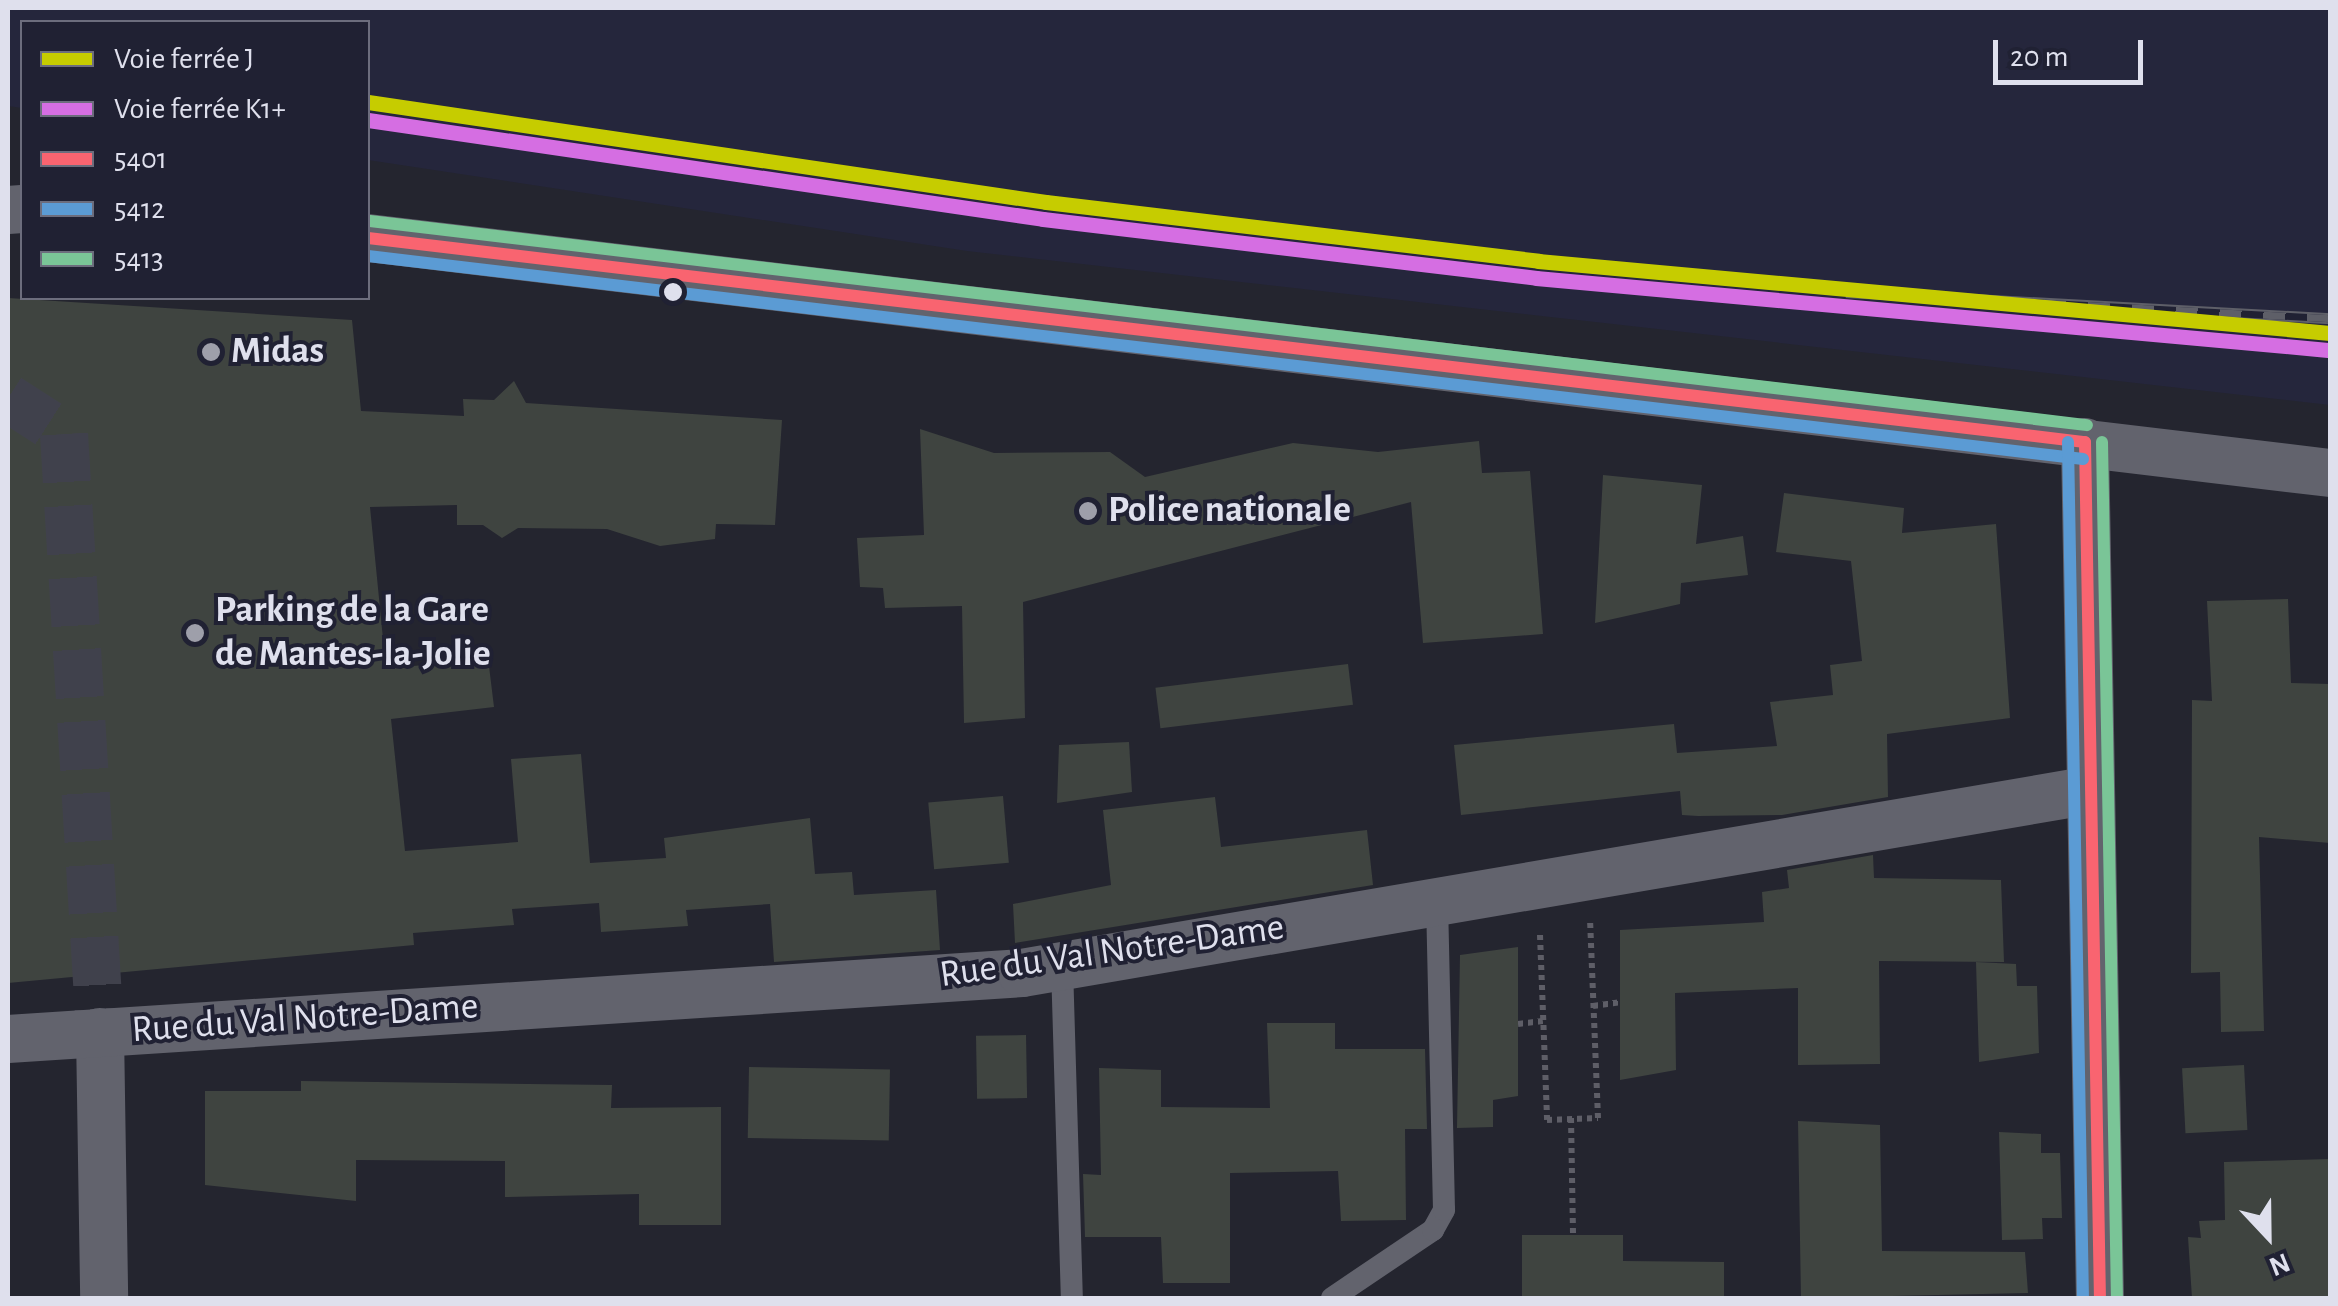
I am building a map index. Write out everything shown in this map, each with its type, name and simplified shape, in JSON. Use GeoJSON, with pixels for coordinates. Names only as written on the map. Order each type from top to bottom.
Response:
{"type":"FeatureCollection","features":[{"type":"Feature","properties":{"kind":"street"},"geometry":{"type":"LineString","coordinates":[[370,238],[2330,472]]}},
{"type":"Feature","properties":{"kind":"street"},"geometry":{"type":"LineString","coordinates":[[2085,442],[2086,791],[2100,1298]]}},
{"type":"Feature","properties":{"kind":"street","name":"Rue du Val Notre-Dame"},"geometry":{"type":"LineString","coordinates":[[8,1038],[1062,966],[2086,791]]}},
{"type":"Feature","properties":{"kind":"street"},"geometry":{"type":"LineString","coordinates":[[100,1032],[104,1298]]}},
{"type":"Feature","properties":{"kind":"lane"},"geometry":{"type":"LineString","coordinates":[[1332,1298],[1433,1230],[1444,1210],[1436,902]]}},
{"type":"Feature","properties":{"kind":"lane"},"geometry":{"type":"LineString","coordinates":[[1062,966],[1072,1298]]}},
{"type":"Feature","properties":{"kind":"path"},"geometry":{"type":"LineString","coordinates":[[1538,884],[1547,1120],[1598,1118],[1589,876]]}},
{"type":"Feature","properties":{"kind":"path"},"geometry":{"type":"LineString","coordinates":[[1594,1006],[1620,1002]]}},
{"type":"Feature","properties":{"kind":"path"},"geometry":{"type":"LineString","coordinates":[[1518,1024],[1543,1021]]}},
{"type":"Feature","properties":{"kind":"path"},"geometry":{"type":"LineString","coordinates":[[1571,1118],[1574,1235]]}},
{"type":"Feature","properties":{"kind":"shaded area"},"geometry":{"type":"Polygon","coordinates":[[[8,8],[2330,8],[2330,405],[967,251],[370,160],[370,20],[20,20],[20,108],[8,106],[8,8]]]}},
{"type":"Feature","properties":{"kind":"building","name":"Parking de la Gare de Mantes-la-Jolie"},"geometry":{"type":"Polygon","coordinates":[[[8,298],[352,320],[361,411],[464,416],[463,399],[494,400],[514,381],[526,403],[782,420],[775,525],[716,524],[715,539],[660,546],[607,529],[518,528],[502,538],[483,525],[457,525],[457,505],[370,507],[386,669],[488,658],[494,707],[391,719],[405,851],[518,842],[511,759],[581,754],[590,863],[666,858],[664,838],[810,818],[815,874],[852,872],[854,895],[936,890],[940,950],[774,962],[770,904],[686,910],[688,926],[601,932],[599,903],[512,909],[514,925],[413,933],[414,945],[8,983],[8,298]]]}},
{"type":"Feature","properties":{"kind":"building"},"geometry":{"type":"Polygon","coordinates":[[[920,429],[994,453],[1110,452],[1145,477],[1293,443],[1378,452],[1479,441],[1482,473],[1530,471],[1543,634],[1423,643],[1411,502],[1023,602],[1025,718],[964,723],[962,606],[885,608],[883,588],[860,587],[857,538],[924,535],[920,429]]]}},
{"type":"Feature","properties":{"kind":"building"},"geometry":{"type":"Polygon","coordinates":[[[1603,475],[1702,485],[1696,544],[1743,536],[1748,575],[1681,583],[1680,604],[1595,623],[1603,475]]]}},
{"type":"Feature","properties":{"kind":"building"},"geometry":{"type":"Polygon","coordinates":[[[1784,493],[1904,508],[1902,533],[1996,524],[2010,718],[1887,734],[1888,797],[1782,815],[1698,816],[1682,815],[1680,791],[1461,815],[1454,745],[1674,724],[1677,753],[1777,746],[1770,702],[1833,695],[1830,665],[1862,661],[1851,561],[1776,552],[1784,493]]]}},
{"type":"Feature","properties":{"kind":"building"},"geometry":{"type":"Polygon","coordinates":[[[2288,599],[2291,683],[2330,684],[2330,843],[2259,837],[2264,1031],[2221,1032],[2220,972],[2191,973],[2192,700],[2212,701],[2207,601],[2288,599]]]}},
{"type":"Feature","properties":{"kind":"building"},"geometry":{"type":"Polygon","coordinates":[[[1348,664],[1353,705],[1160,728],[1155,688],[1348,664]]]}},
{"type":"Feature","properties":{"kind":"building"},"geometry":{"type":"Polygon","coordinates":[[[1129,742],[1132,792],[1057,803],[1059,745],[1129,742]]]}},
{"type":"Feature","properties":{"kind":"building"},"geometry":{"type":"Polygon","coordinates":[[[1003,796],[1009,863],[934,869],[928,803],[1003,796]]]}},
{"type":"Feature","properties":{"kind":"building"},"geometry":{"type":"Polygon","coordinates":[[[1215,797],[1221,847],[1367,830],[1373,885],[1015,943],[1013,904],[1111,885],[1103,810],[1215,797]]]}},
{"type":"Feature","properties":{"kind":"building"},"geometry":{"type":"Polygon","coordinates":[[[1873,855],[1874,878],[2001,880],[2004,962],[1879,961],[1880,1064],[1798,1065],[1798,988],[1675,993],[1676,1070],[1620,1080],[1620,930],[1764,922],[1762,892],[1789,888],[1787,870],[1873,855]]]}},
{"type":"Feature","properties":{"kind":"building"},"geometry":{"type":"Polygon","coordinates":[[[1518,947],[1518,1096],[1493,1100],[1493,1127],[1457,1128],[1460,955],[1518,947]]]}},
{"type":"Feature","properties":{"kind":"building"},"geometry":{"type":"Polygon","coordinates":[[[1976,962],[2016,964],[2017,986],[2037,986],[2039,1053],[1979,1062],[1976,962]]]}},
{"type":"Feature","properties":{"kind":"building"},"geometry":{"type":"Polygon","coordinates":[[[1267,1023],[1335,1023],[1335,1049],[1425,1049],[1427,1129],[1405,1129],[1406,1220],[1341,1221],[1338,1171],[1230,1173],[1230,1283],[1163,1283],[1161,1237],[1085,1237],[1083,1174],[1101,1175],[1099,1068],[1161,1070],[1161,1107],[1270,1108],[1267,1023]]]}},
{"type":"Feature","properties":{"kind":"building"},"geometry":{"type":"Polygon","coordinates":[[[1026,1035],[1027,1098],[977,1099],[976,1036],[1026,1035]]]}},
{"type":"Feature","properties":{"kind":"building"},"geometry":{"type":"Polygon","coordinates":[[[2244,1065],[2247,1130],[2185,1133],[2182,1068],[2244,1065]]]}},
{"type":"Feature","properties":{"kind":"building"},"geometry":{"type":"Polygon","coordinates":[[[749,1067],[890,1069],[889,1140],[748,1138],[749,1067]]]}},
{"type":"Feature","properties":{"kind":"building"},"geometry":{"type":"Polygon","coordinates":[[[301,1081],[612,1085],[611,1108],[721,1107],[721,1225],[639,1225],[639,1194],[505,1197],[505,1161],[356,1160],[356,1201],[205,1185],[205,1091],[301,1091],[301,1081]]]}},
{"type":"Feature","properties":{"kind":"building"},"geometry":{"type":"Polygon","coordinates":[[[1798,1121],[1880,1125],[1882,1251],[2025,1252],[2028,1293],[1801,1298],[1798,1121]]]}},
{"type":"Feature","properties":{"kind":"building"},"geometry":{"type":"Polygon","coordinates":[[[1999,1132],[2041,1134],[2041,1153],[2060,1153],[2062,1218],[2042,1218],[2043,1239],[2002,1240],[1999,1132]]]}},
{"type":"Feature","properties":{"kind":"building"},"geometry":{"type":"Polygon","coordinates":[[[2330,1159],[2330,1298],[2192,1298],[2188,1237],[2201,1238],[2199,1221],[2225,1220],[2224,1162],[2330,1159]]]}},
{"type":"Feature","properties":{"kind":"building"},"geometry":{"type":"Polygon","coordinates":[[[1522,1235],[1623,1235],[1623,1261],[1724,1262],[1724,1298],[1522,1298],[1522,1235]]]}},
{"type":"Feature","properties":{"kind":"tunnel"},"geometry":{"type":"LineString","coordinates":[[8,398],[64,434],[100,1032]]}},
{"type":"Feature","properties":{"kind":"railway"},"geometry":{"type":"LineString","coordinates":[[1846,292],[2330,318]]}},
{"type":"Feature","properties":{"kind":"rail line","name":"J"},"geometry":{"type":"LineString","coordinates":[[370,102],[1046,202],[1538,261],[2330,333]]}},
{"type":"Feature","properties":{"kind":"rail line","name":"K1+"},"geometry":{"type":"LineString","coordinates":[[370,120],[1043,219],[1536,278],[2328,350]]}},
{"type":"Feature","properties":{"kind":"transit line","name":"5413"},"geometry":{"type":"LineString","coordinates":[[370,221],[2087,425]]}},
{"type":"Feature","properties":{"kind":"transit line","name":"5401"},"geometry":{"type":"LineString","coordinates":[[370,238],[2085,442]]}},
{"type":"Feature","properties":{"kind":"transit line","name":"5412"},"geometry":{"type":"LineString","coordinates":[[370,256],[2083,459]]}},
{"type":"Feature","properties":{"kind":"transit line","name":"5412"},"geometry":{"type":"LineString","coordinates":[[2068,442],[2083,1298]]}},
{"type":"Feature","properties":{"kind":"transit line","name":"5401"},"geometry":{"type":"LineString","coordinates":[[2085,442],[2100,1298]]}},
{"type":"Feature","properties":{"kind":"transit line","name":"5413"},"geometry":{"type":"LineString","coordinates":[[2102,442],[2117,1298]]}},
{"type":"Feature","properties":{"kind":"place","name":"Midas"},"geometry":{"type":"Point","coordinates":[211,352]}},
{"type":"Feature","properties":{"kind":"place","name":"Police nationale"},"geometry":{"type":"Point","coordinates":[1088,511]}},
{"type":"Feature","properties":{"kind":"place","name":"Parking de la Gare de Mantes-la-Jolie"},"geometry":{"type":"Point","coordinates":[195,633]}}]}
